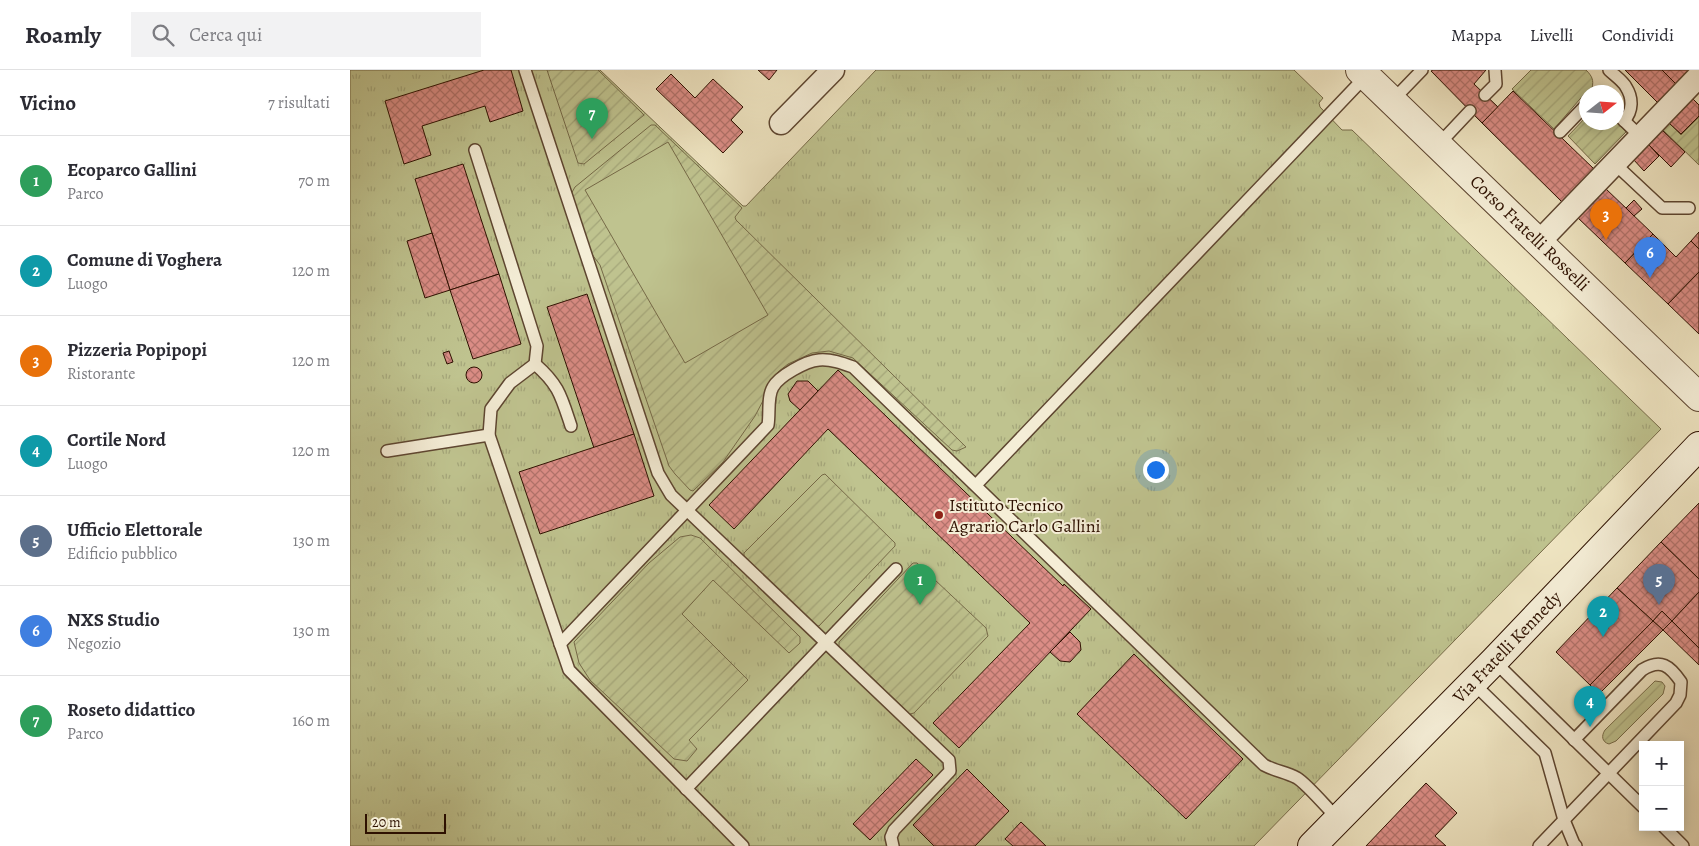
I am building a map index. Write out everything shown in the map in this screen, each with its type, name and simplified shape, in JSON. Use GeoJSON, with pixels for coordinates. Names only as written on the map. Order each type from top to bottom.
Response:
{"type":"FeatureCollection","features":[{"type":"Feature","properties":{"kind":"main road","name":"Corso Fratelli Rosselli"},"geometry":{"type":"LineString","coordinates":[[1363,73],[1699,397]]}},
{"type":"Feature","properties":{"kind":"main road","name":"Via Fratelli Kennedy"},"geometry":{"type":"LineString","coordinates":[[1312,846],[1473,683],[1699,446]]}},
{"type":"Feature","properties":{"kind":"street"},"geometry":{"type":"LineString","coordinates":[[781,123],[834,70]]}},
{"type":"Feature","properties":{"kind":"street"},"geometry":{"type":"LineString","coordinates":[[1539,242],[1641,137],[1691,80]]}},
{"type":"Feature","properties":{"kind":"lane"},"geometry":{"type":"LineString","coordinates":[[524,70],[658,473],[671,495],[949,760],[950,771],[894,830],[891,837],[893,846]]}},
{"type":"Feature","properties":{"kind":"lane"},"geometry":{"type":"LineString","coordinates":[[1392,101],[1422,70]]}},
{"type":"Feature","properties":{"kind":"lane"},"geometry":{"type":"LineString","coordinates":[[1485,95],[1496,84],[1496,70]]}},
{"type":"Feature","properties":{"kind":"lane"},"geometry":{"type":"LineString","coordinates":[[1609,70],[1626,86],[1632,105],[1629,116],[1624,117]]}},
{"type":"Feature","properties":{"kind":"lane"},"geometry":{"type":"LineString","coordinates":[[976,486],[1363,73]]}},
{"type":"Feature","properties":{"kind":"lane"},"geometry":{"type":"LineString","coordinates":[[1438,144],[1470,111]]}},
{"type":"Feature","properties":{"kind":"lane"},"geometry":{"type":"LineString","coordinates":[[1560,132],[1579,112]]}},
{"type":"Feature","properties":{"kind":"lane"},"geometry":{"type":"LineString","coordinates":[[1624,121],[1641,137]]}},
{"type":"Feature","properties":{"kind":"lane"},"geometry":{"type":"LineString","coordinates":[[475,150],[537,346],[535,364],[510,383],[490,409],[489,435],[569,670],[743,846]]}},
{"type":"Feature","properties":{"kind":"lane"},"geometry":{"type":"LineString","coordinates":[[1615,164],[1662,208],[1689,208]]}},
{"type":"Feature","properties":{"kind":"lane"},"geometry":{"type":"LineString","coordinates":[[560,644],[768,425],[770,395],[773,387],[781,377],[796,368],[818,360],[838,362],[853,367],[1264,765],[1276,772],[1286,773],[1299,779],[1338,819]]}},
{"type":"Feature","properties":{"kind":"lane"},"geometry":{"type":"LineString","coordinates":[[535,364],[551,378],[561,395],[572,426]]}},
{"type":"Feature","properties":{"kind":"lane"},"geometry":{"type":"LineString","coordinates":[[388,451],[489,435]]}},
{"type":"Feature","properties":{"kind":"lane"},"geometry":{"type":"LineString","coordinates":[[686,789],[896,569]]}},
{"type":"Feature","properties":{"kind":"lane"},"geometry":{"type":"LineString","coordinates":[[1494,661],[1639,803]]}},
{"type":"Feature","properties":{"kind":"lane"},"geometry":{"type":"LineString","coordinates":[[1539,846],[1676,703],[1680,696],[1681,682],[1673,669],[1661,664],[1650,665],[1642,670],[1574,740]]}},
{"type":"Feature","properties":{"kind":"lane"},"geometry":{"type":"LineString","coordinates":[[1473,683],[1545,753],[1564,820],[1576,846]]}},
{"type":"Feature","properties":{"kind":"lane"},"geometry":{"type":"LineString","coordinates":[[1668,831],[1683,846]]}},
{"type":"Feature","properties":{"kind":"green space"},"geometry":{"type":"Polygon","coordinates":[[[350,70],[600,70],[743,206],[746,206],[876,70],[1294,70],[1323,98],[1319,103],[1320,107],[1342,130],[1352,130],[1661,429],[1254,846],[350,846],[350,70]]]}},
{"type":"Feature","properties":{"kind":"green space"},"geometry":{"type":"Polygon","coordinates":[[[547,70],[598,70],[644,115],[584,164],[578,163],[547,70]]]}},
{"type":"Feature","properties":{"kind":"green space"},"geometry":{"type":"Polygon","coordinates":[[[1531,70],[1586,70],[1590,74],[1593,83],[1593,85],[1579,85],[1579,100],[1554,129],[1512,89],[1531,70]]]}},
{"type":"Feature","properties":{"kind":"green space"},"geometry":{"type":"Polygon","coordinates":[[[1699,117],[1699,165],[1663,130],[1669,123],[1681,135],[1699,117]]]}},
{"type":"Feature","properties":{"kind":"green space"},"geometry":{"type":"Polygon","coordinates":[[[1579,124],[1579,130],[1624,130],[1626,132],[1595,164],[1568,136],[1579,124]]]}},
{"type":"Feature","properties":{"kind":"green space"},"geometry":{"type":"Polygon","coordinates":[[[651,125],[655,125],[742,208],[735,217],[736,220],[966,447],[957,451],[952,450],[853,358],[829,351],[812,353],[788,364],[778,372],[755,416],[723,462],[693,491],[690,490],[669,466],[600,265],[591,253],[571,194],[575,187],[651,125]]]}},
{"type":"Feature","properties":{"kind":"green space"},"geometry":{"type":"Polygon","coordinates":[[[668,142],[768,315],[685,363],[585,190],[668,142]]]}},
{"type":"Feature","properties":{"kind":"green space"},"geometry":{"type":"Polygon","coordinates":[[[825,474],[895,543],[895,546],[817,626],[744,556],[744,553],[825,474]]]}},
{"type":"Feature","properties":{"kind":"green space"},"geometry":{"type":"Polygon","coordinates":[[[691,535],[700,538],[800,637],[800,643],[789,653],[713,580],[682,614],[748,680],[689,740],[697,749],[687,761],[674,759],[590,680],[579,663],[574,642],[649,563],[680,537],[691,535]]]}},
{"type":"Feature","properties":{"kind":"green space"},"geometry":{"type":"Polygon","coordinates":[[[913,563],[917,563],[986,628],[988,636],[914,713],[910,714],[839,646],[839,642],[913,563]]]}},
{"type":"Feature","properties":{"kind":"green space"},"geometry":{"type":"Polygon","coordinates":[[[1655,681],[1662,682],[1665,686],[1663,694],[1616,741],[1609,744],[1605,742],[1603,737],[1605,730],[1655,681]]]}},
{"type":"Feature","properties":{"kind":"building"},"geometry":{"type":"Polygon","coordinates":[[[484,70],[511,70],[523,111],[490,122],[485,106],[422,126],[431,155],[404,164],[385,101],[484,70]]]}},
{"type":"Feature","properties":{"kind":"building"},"geometry":{"type":"Polygon","coordinates":[[[758,70],[777,70],[769,80],[758,70]]]}},
{"type":"Feature","properties":{"kind":"building"},"geometry":{"type":"Polygon","coordinates":[[[1486,70],[1474,84],[1498,107],[1482,123],[1431,71],[1486,70]]]}},
{"type":"Feature","properties":{"kind":"building"},"geometry":{"type":"Polygon","coordinates":[[[1625,70],[1662,70],[1676,84],[1658,103],[1625,70]]]}},
{"type":"Feature","properties":{"kind":"building"},"geometry":{"type":"Polygon","coordinates":[[[1662,70],[1690,70],[1676,84],[1662,70]]]}},
{"type":"Feature","properties":{"kind":"building"},"geometry":{"type":"Polygon","coordinates":[[[671,74],[695,98],[713,79],[743,107],[731,120],[743,132],[723,153],[656,89],[671,74]]]}},
{"type":"Feature","properties":{"kind":"building"},"geometry":{"type":"Polygon","coordinates":[[[1513,91],[1594,169],[1562,202],[1482,123],[1513,91]]]}},
{"type":"Feature","properties":{"kind":"building"},"geometry":{"type":"Polygon","coordinates":[[[1692,98],[1699,105],[1699,116],[1681,134],[1669,123],[1692,98]]]}},
{"type":"Feature","properties":{"kind":"building"},"geometry":{"type":"Polygon","coordinates":[[[1662,130],[1685,152],[1671,167],[1648,144],[1662,130]]]}},
{"type":"Feature","properties":{"kind":"building"},"geometry":{"type":"Polygon","coordinates":[[[1648,144],[1659,156],[1644,171],[1633,159],[1648,144]]]}},
{"type":"Feature","properties":{"kind":"building"},"geometry":{"type":"Polygon","coordinates":[[[463,164],[499,274],[450,290],[415,179],[463,164]]]}},
{"type":"Feature","properties":{"kind":"building"},"geometry":{"type":"Polygon","coordinates":[[[1605,188],[1653,234],[1625,263],[1577,217],[1605,188]]]}},
{"type":"Feature","properties":{"kind":"building"},"geometry":{"type":"Polygon","coordinates":[[[1634,200],[1642,209],[1634,216],[1626,208],[1634,200]]]}},
{"type":"Feature","properties":{"kind":"building"},"geometry":{"type":"Polygon","coordinates":[[[1699,232],[1699,249],[1691,241],[1699,232]]]}},
{"type":"Feature","properties":{"kind":"building"},"geometry":{"type":"Polygon","coordinates":[[[432,233],[450,290],[425,298],[407,241],[432,233]]]}},
{"type":"Feature","properties":{"kind":"building"},"geometry":{"type":"Polygon","coordinates":[[[1653,234],[1676,257],[1691,241],[1699,249],[1699,272],[1668,304],[1625,263],[1653,234]]]}},
{"type":"Feature","properties":{"kind":"building"},"geometry":{"type":"Polygon","coordinates":[[[1699,272],[1699,334],[1668,304],[1699,272]]]}},
{"type":"Feature","properties":{"kind":"building"},"geometry":{"type":"Polygon","coordinates":[[[499,274],[521,344],[473,359],[450,290],[499,274]]]}},
{"type":"Feature","properties":{"kind":"building"},"geometry":{"type":"Polygon","coordinates":[[[587,294],[634,434],[594,448],[547,307],[587,294]]]}},
{"type":"Feature","properties":{"kind":"building"},"geometry":{"type":"Polygon","coordinates":[[[449,351],[453,362],[447,364],[443,353],[449,351]]]}},
{"type":"Feature","properties":{"kind":"building"},"geometry":{"type":"Polygon","coordinates":[[[474,367],[480,369],[482,375],[480,381],[474,383],[468,381],[466,375],[468,369],[474,367]]]}},
{"type":"Feature","properties":{"kind":"building"},"geometry":{"type":"Polygon","coordinates":[[[838,370],[1063,586],[1064,584],[1091,609],[959,748],[933,723],[1030,623],[828,429],[734,529],[709,505],[838,370]]]}},
{"type":"Feature","properties":{"kind":"building"},"geometry":{"type":"Polygon","coordinates":[[[797,381],[808,381],[818,391],[800,410],[790,401],[788,394],[797,381]]]}},
{"type":"Feature","properties":{"kind":"building"},"geometry":{"type":"Polygon","coordinates":[[[634,434],[654,496],[540,534],[519,472],[634,434]]]}},
{"type":"Feature","properties":{"kind":"building"},"geometry":{"type":"Polygon","coordinates":[[[1699,503],[1699,579],[1661,542],[1699,503]]]}},
{"type":"Feature","properties":{"kind":"building"},"geometry":{"type":"Polygon","coordinates":[[[1661,542],[1699,579],[1699,592],[1672,621],[1662,611],[1653,621],[1617,588],[1661,542]]]}},
{"type":"Feature","properties":{"kind":"building"},"geometry":{"type":"Polygon","coordinates":[[[1617,588],[1653,621],[1590,685],[1556,652],[1617,588]]]}},
{"type":"Feature","properties":{"kind":"building"},"geometry":{"type":"Polygon","coordinates":[[[1699,592],[1699,648],[1672,621],[1699,592]]]}},
{"type":"Feature","properties":{"kind":"building"},"geometry":{"type":"Polygon","coordinates":[[[1662,611],[1672,621],[1663,630],[1653,621],[1662,611]]]}},
{"type":"Feature","properties":{"kind":"building"},"geometry":{"type":"Polygon","coordinates":[[[1653,621],[1663,630],[1599,694],[1590,685],[1653,621]]]}},
{"type":"Feature","properties":{"kind":"building"},"geometry":{"type":"Polygon","coordinates":[[[1672,621],[1699,648],[1699,665],[1663,630],[1672,621]]]}},
{"type":"Feature","properties":{"kind":"building"},"geometry":{"type":"Polygon","coordinates":[[[1070,632],[1080,642],[1081,650],[1070,662],[1060,661],[1050,652],[1070,632]]]}},
{"type":"Feature","properties":{"kind":"building"},"geometry":{"type":"Polygon","coordinates":[[[1134,654],[1243,759],[1186,819],[1077,714],[1134,654]]]}},
{"type":"Feature","properties":{"kind":"building"},"geometry":{"type":"Polygon","coordinates":[[[916,759],[933,775],[870,840],[853,824],[916,759]]]}},
{"type":"Feature","properties":{"kind":"building"},"geometry":{"type":"Polygon","coordinates":[[[967,769],[1009,811],[975,846],[934,846],[913,825],[967,769]]]}},
{"type":"Feature","properties":{"kind":"building"},"geometry":{"type":"Polygon","coordinates":[[[1426,783],[1457,813],[1435,836],[1446,846],[1366,846],[1426,783]]]}},
{"type":"Feature","properties":{"kind":"building"},"geometry":{"type":"Polygon","coordinates":[[[1021,822],[1046,846],[1013,846],[1005,839],[1021,822]]]}},
{"type":"Feature","properties":{"kind":"place","name":"Roseto didattico"},"geometry":{"type":"Point","coordinates":[592,139]}},
{"type":"Feature","properties":{"kind":"place","name":"Pizzeria Popipopi"},"geometry":{"type":"Point","coordinates":[1606,240]}},
{"type":"Feature","properties":{"kind":"place","name":"NXS Studio"},"geometry":{"type":"Point","coordinates":[1650,278]}},
{"type":"Feature","properties":{"kind":"place","name":"Istituto Tecnico Agrario Carlo Gallini"},"geometry":{"type":"Point","coordinates":[939,515]}},
{"type":"Feature","properties":{"kind":"place","name":"Ecoparco Gallini"},"geometry":{"type":"Point","coordinates":[920,605]}},
{"type":"Feature","properties":{"kind":"place","name":"Ufficio Elettorale"},"geometry":{"type":"Point","coordinates":[1659,605]}},
{"type":"Feature","properties":{"kind":"place","name":"Comune di Voghera"},"geometry":{"type":"Point","coordinates":[1603,637]}},
{"type":"Feature","properties":{"kind":"place","name":"Cortile Nord"},"geometry":{"type":"Point","coordinates":[1590,727]}}]}
